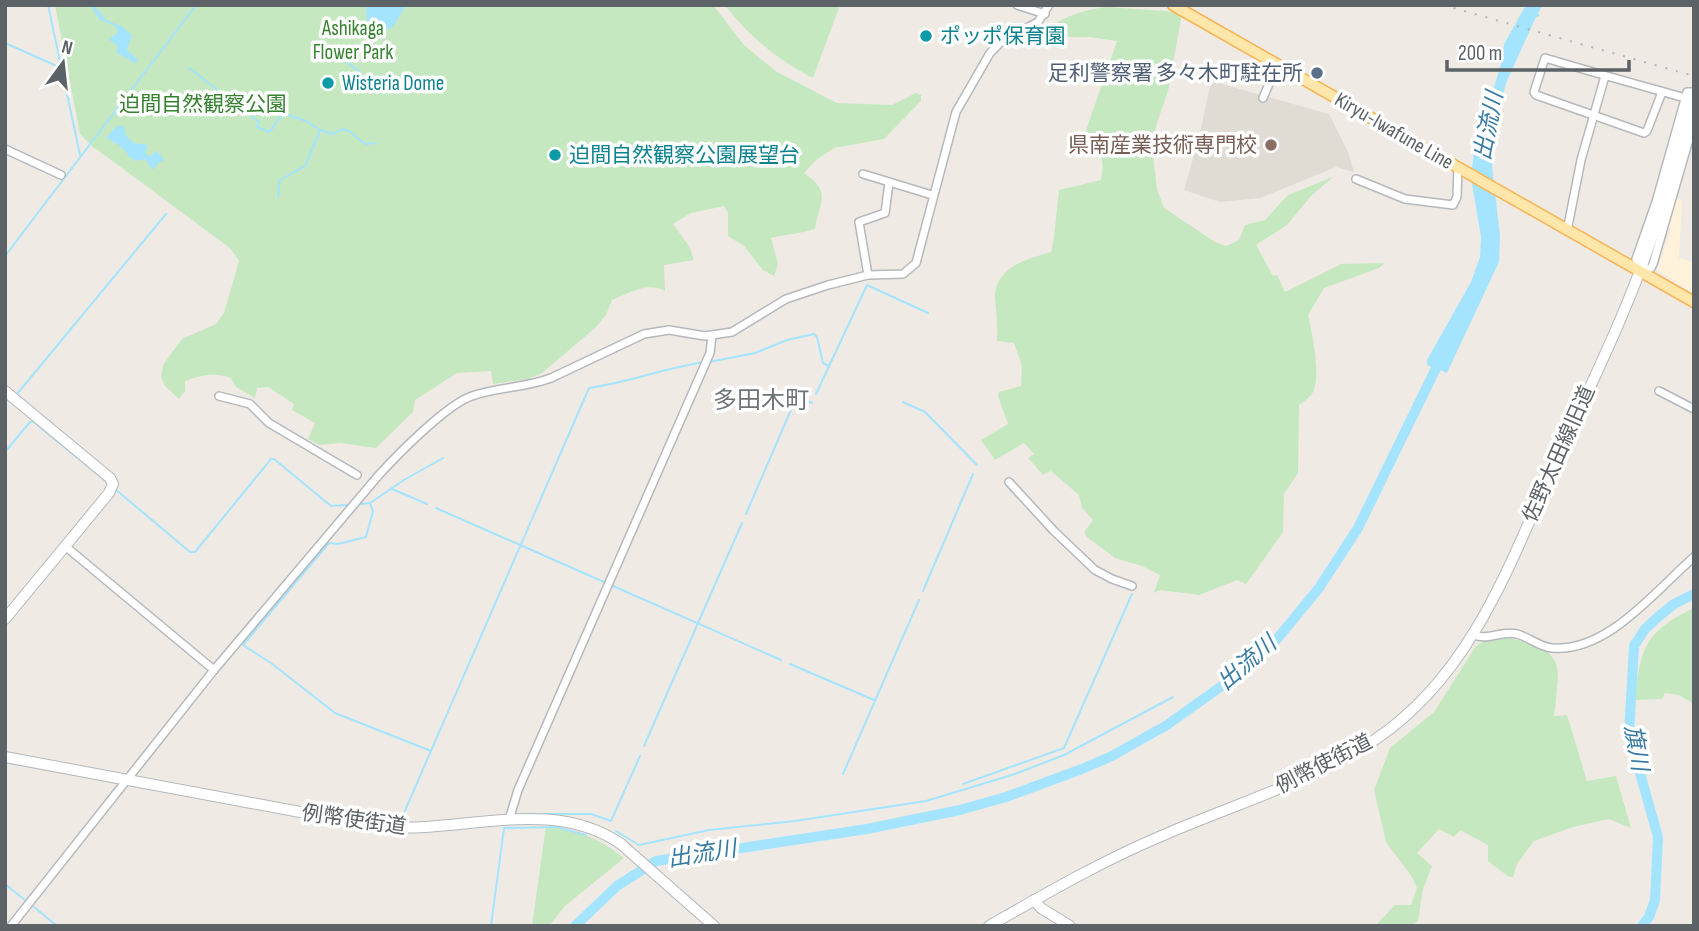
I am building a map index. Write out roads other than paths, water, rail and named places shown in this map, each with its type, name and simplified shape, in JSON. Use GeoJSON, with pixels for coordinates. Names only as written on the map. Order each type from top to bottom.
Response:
{"type":"FeatureCollection","features":[{"type":"Feature","properties":{"kind":"main road","name":"Kiryu-Iwafune Line"},"geometry":{"type":"LineString","coordinates":[[1173,5],[1567,230]]}},
{"type":"Feature","properties":{"kind":"main road"},"geometry":{"type":"LineString","coordinates":[[1567,230],[1694,302]]}},
{"type":"Feature","properties":{"kind":"street"},"geometry":{"type":"LineString","coordinates":[[1017,5],[1045,14]]}},
{"type":"Feature","properties":{"kind":"street"},"geometry":{"type":"LineString","coordinates":[[12,926],[214,670],[377,476],[400,452],[457,404],[473,395],[543,381],[656,330],[712,336],[732,332],[786,299],[868,275],[903,274],[912,269],[956,112],[990,53],[1003,40],[1038,22],[1049,5]]}},
{"type":"Feature","properties":{"kind":"street"},"geometry":{"type":"LineString","coordinates":[[1662,92],[1646,132],[1536,95],[1534,90],[1545,58],[1662,92],[1691,95],[1636,259],[1639,271],[1653,266],[1694,122]]}},
{"type":"Feature","properties":{"kind":"street"},"geometry":{"type":"LineString","coordinates":[[1263,98],[1277,65]]}},
{"type":"Feature","properties":{"kind":"street"},"geometry":{"type":"LineString","coordinates":[[1567,230],[1581,160],[1605,76]]}},
{"type":"Feature","properties":{"kind":"street","name":"佐野太田線旧道"},"geometry":{"type":"LineString","coordinates":[[1474,635],[1511,562],[1627,304],[1653,237],[1691,95]]}},
{"type":"Feature","properties":{"kind":"street"},"geometry":{"type":"LineString","coordinates":[[5,149],[61,174]]}},
{"type":"Feature","properties":{"kind":"street"},"geometry":{"type":"LineString","coordinates":[[1356,179],[1405,199],[1453,205],[1457,197],[1458,167]]}},
{"type":"Feature","properties":{"kind":"street"},"geometry":{"type":"LineString","coordinates":[[863,174],[932,195]]}},
{"type":"Feature","properties":{"kind":"street"},"geometry":{"type":"LineString","coordinates":[[868,275],[859,222],[885,213],[889,183]]}},
{"type":"Feature","properties":{"kind":"street"},"geometry":{"type":"LineString","coordinates":[[509,820],[518,790],[709,353],[712,336]]}},
{"type":"Feature","properties":{"kind":"street"},"geometry":{"type":"LineString","coordinates":[[5,391],[113,481],[109,493],[5,619]]}},
{"type":"Feature","properties":{"kind":"street"},"geometry":{"type":"LineString","coordinates":[[1659,391],[1694,408]]}},
{"type":"Feature","properties":{"kind":"street"},"geometry":{"type":"LineString","coordinates":[[219,396],[250,404],[269,423],[356,475]]}},
{"type":"Feature","properties":{"kind":"street"},"geometry":{"type":"LineString","coordinates":[[1009,482],[1095,570],[1132,586]]}},
{"type":"Feature","properties":{"kind":"street"},"geometry":{"type":"LineString","coordinates":[[65,546],[214,670]]}},
{"type":"Feature","properties":{"kind":"street"},"geometry":{"type":"LineString","coordinates":[[1474,635],[1482,637],[1501,633],[1517,634],[1551,648],[1578,645],[1595,639],[1614,630],[1694,557]]}},
{"type":"Feature","properties":{"kind":"street","name":"例幣使街道"},"geometry":{"type":"LineString","coordinates":[[989,926],[1114,857],[1269,792],[1355,752],[1378,738],[1412,710],[1452,667],[1474,635]]}},
{"type":"Feature","properties":{"kind":"street","name":"例幣使街道"},"geometry":{"type":"LineString","coordinates":[[5,757],[385,828],[435,828],[541,818],[583,825],[613,839],[639,858],[713,926]]}},
{"type":"Feature","properties":{"kind":"street"},"geometry":{"type":"LineString","coordinates":[[1034,900],[1041,908],[1070,926]]}},
{"type":"Feature","properties":{"kind":"water"},"geometry":{"type":"Polygon","coordinates":[[[90,5],[94,5],[106,20],[121,26],[132,35],[127,50],[138,60],[135,63],[117,53],[117,45],[109,40],[118,32],[115,26],[100,20],[90,5]]]}},
{"type":"Feature","properties":{"kind":"water"},"geometry":{"type":"Polygon","coordinates":[[[366,5],[406,5],[393,27],[376,34],[369,31],[367,26],[366,5]]]}},
{"type":"Feature","properties":{"kind":"water"},"geometry":{"type":"Polygon","coordinates":[[[1526,5],[1543,5],[1506,83],[1496,124],[1492,166],[1500,236],[1499,262],[1447,373],[1427,365],[1427,360],[1471,282],[1480,257],[1481,237],[1471,178],[1476,133],[1480,132],[1502,61],[1504,44],[1526,5]]]}},
{"type":"Feature","properties":{"kind":"water"},"geometry":{"type":"Polygon","coordinates":[[[118,125],[124,127],[126,136],[134,143],[148,145],[145,153],[150,157],[156,151],[165,160],[159,162],[153,170],[145,159],[137,161],[129,157],[123,148],[106,138],[118,125]]]}},
{"type":"Feature","properties":{"kind":"waterway"},"geometry":{"type":"LineString","coordinates":[[48,5],[80,155]]}},
{"type":"Feature","properties":{"kind":"waterway"},"geometry":{"type":"LineString","coordinates":[[5,256],[196,5]]}},
{"type":"Feature","properties":{"kind":"waterway"},"geometry":{"type":"LineString","coordinates":[[5,43],[59,67]]}},
{"type":"Feature","properties":{"kind":"waterway"},"geometry":{"type":"LineString","coordinates":[[329,46],[335,54],[359,72]]}},
{"type":"Feature","properties":{"kind":"waterway"},"geometry":{"type":"LineString","coordinates":[[189,68],[259,122],[257,127],[270,132],[282,113],[306,121],[320,130],[333,134],[342,129],[349,131],[365,144],[375,143]]}},
{"type":"Feature","properties":{"kind":"waterway"},"geometry":{"type":"LineString","coordinates":[[278,197],[280,180],[305,166],[320,131]]}},
{"type":"Feature","properties":{"kind":"waterway"},"geometry":{"type":"LineString","coordinates":[[17,394],[166,214]]}},
{"type":"Feature","properties":{"kind":"waterway"},"geometry":{"type":"LineString","coordinates":[[816,394],[867,285],[928,313]]}},
{"type":"Feature","properties":{"kind":"waterway"},"geometry":{"type":"LineString","coordinates":[[709,362],[755,353],[787,340],[814,334],[823,363],[829,366]]}},
{"type":"Feature","properties":{"kind":"waterway","name":"出流川"},"geometry":{"type":"LineString","coordinates":[[575,926],[617,886],[656,861],[867,829],[960,810],[1006,797],[1082,769],[1112,756],[1167,725],[1244,670],[1277,639],[1319,588],[1358,528],[1442,356]]}},
{"type":"Feature","properties":{"kind":"waterway"},"geometry":{"type":"LineString","coordinates":[[400,822],[589,388],[704,362]]}},
{"type":"Feature","properties":{"kind":"waterway"},"geometry":{"type":"LineString","coordinates":[[746,514],[797,396],[812,403]]}},
{"type":"Feature","properties":{"kind":"waterway"},"geometry":{"type":"LineString","coordinates":[[903,402],[925,412],[977,465]]}},
{"type":"Feature","properties":{"kind":"waterway"},"geometry":{"type":"LineString","coordinates":[[5,452],[30,422],[34,422],[108,483]]}},
{"type":"Feature","properties":{"kind":"waterway"},"geometry":{"type":"LineString","coordinates":[[361,504],[370,503],[443,458]]}},
{"type":"Feature","properties":{"kind":"waterway"},"geometry":{"type":"LineString","coordinates":[[115,489],[190,552],[195,552],[271,459],[331,506],[347,505]]}},
{"type":"Feature","properties":{"kind":"waterway"},"geometry":{"type":"LineString","coordinates":[[923,591],[973,474]]}},
{"type":"Feature","properties":{"kind":"waterway"},"geometry":{"type":"LineString","coordinates":[[392,489],[427,504]]}},
{"type":"Feature","properties":{"kind":"waterway"},"geometry":{"type":"LineString","coordinates":[[370,503],[373,511],[366,537],[338,544],[329,543],[243,645],[271,663],[335,713],[431,751]]}},
{"type":"Feature","properties":{"kind":"waterway"},"geometry":{"type":"LineString","coordinates":[[436,508],[604,582]]}},
{"type":"Feature","properties":{"kind":"waterway"},"geometry":{"type":"LineString","coordinates":[[644,746],[742,523]]}},
{"type":"Feature","properties":{"kind":"waterway"},"geometry":{"type":"LineString","coordinates":[[613,586],[781,660]]}},
{"type":"Feature","properties":{"kind":"waterway"},"geometry":{"type":"LineString","coordinates":[[963,784],[1064,748],[1132,594]]}},
{"type":"Feature","properties":{"kind":"waterway","name":"旗川"},"geometry":{"type":"LineString","coordinates":[[1642,926],[1649,917],[1655,900],[1658,837],[1629,734],[1634,646],[1645,629],[1658,617],[1674,604],[1694,594]]}},
{"type":"Feature","properties":{"kind":"waterway"},"geometry":{"type":"LineString","coordinates":[[843,774],[919,600]]}},
{"type":"Feature","properties":{"kind":"waterway"},"geometry":{"type":"LineString","coordinates":[[790,664],[874,700]]}},
{"type":"Feature","properties":{"kind":"waterway"},"geometry":{"type":"LineString","coordinates":[[616,831],[639,845],[709,830],[795,821],[926,801],[1015,774],[1064,755],[1173,697]]}},
{"type":"Feature","properties":{"kind":"waterway"},"geometry":{"type":"LineString","coordinates":[[523,814],[591,814],[611,821],[640,756]]}},
{"type":"Feature","properties":{"kind":"waterway"},"geometry":{"type":"LineString","coordinates":[[491,926],[504,828],[557,827],[586,835]]}},
{"type":"Feature","properties":{"kind":"waterway"},"geometry":{"type":"LineString","coordinates":[[5,884],[26,901]]}},
{"type":"Feature","properties":{"kind":"waterway"},"geometry":{"type":"LineString","coordinates":[[34,907],[57,926]]}},
{"type":"Feature","properties":{"kind":"railway"},"geometry":{"type":"LineString","coordinates":[[1443,5],[1694,76]]}},
{"type":"Feature","properties":{"kind":"place","name":"ポッポ保育園"},"geometry":{"type":"Point","coordinates":[926,36]}},
{"type":"Feature","properties":{"kind":"place","name":"足利警察署 多々木町駐在所"},"geometry":{"type":"Point","coordinates":[1317,73]}},
{"type":"Feature","properties":{"kind":"place","name":"Wisteria Dome"},"geometry":{"type":"Point","coordinates":[328,83]}},
{"type":"Feature","properties":{"kind":"place","name":"県南産業技術専門校"},"geometry":{"type":"Point","coordinates":[1271,145]}},
{"type":"Feature","properties":{"kind":"place","name":"迫間自然観察公園展望台"},"geometry":{"type":"Point","coordinates":[555,155]}},
{"type":"Feature","properties":{"kind":"district","name":"多田木町"},"geometry":{"type":"Point","coordinates":[761,400]}},
{"type":"Feature","properties":{"kind":"park label","name":"Ashikaga Flower Park"},"geometry":{"type":"Point","coordinates":[353,40]}},
{"type":"Feature","properties":{"kind":"park label","name":"迫間自然観察公園"},"geometry":{"type":"Point","coordinates":[203,104]}}]}
